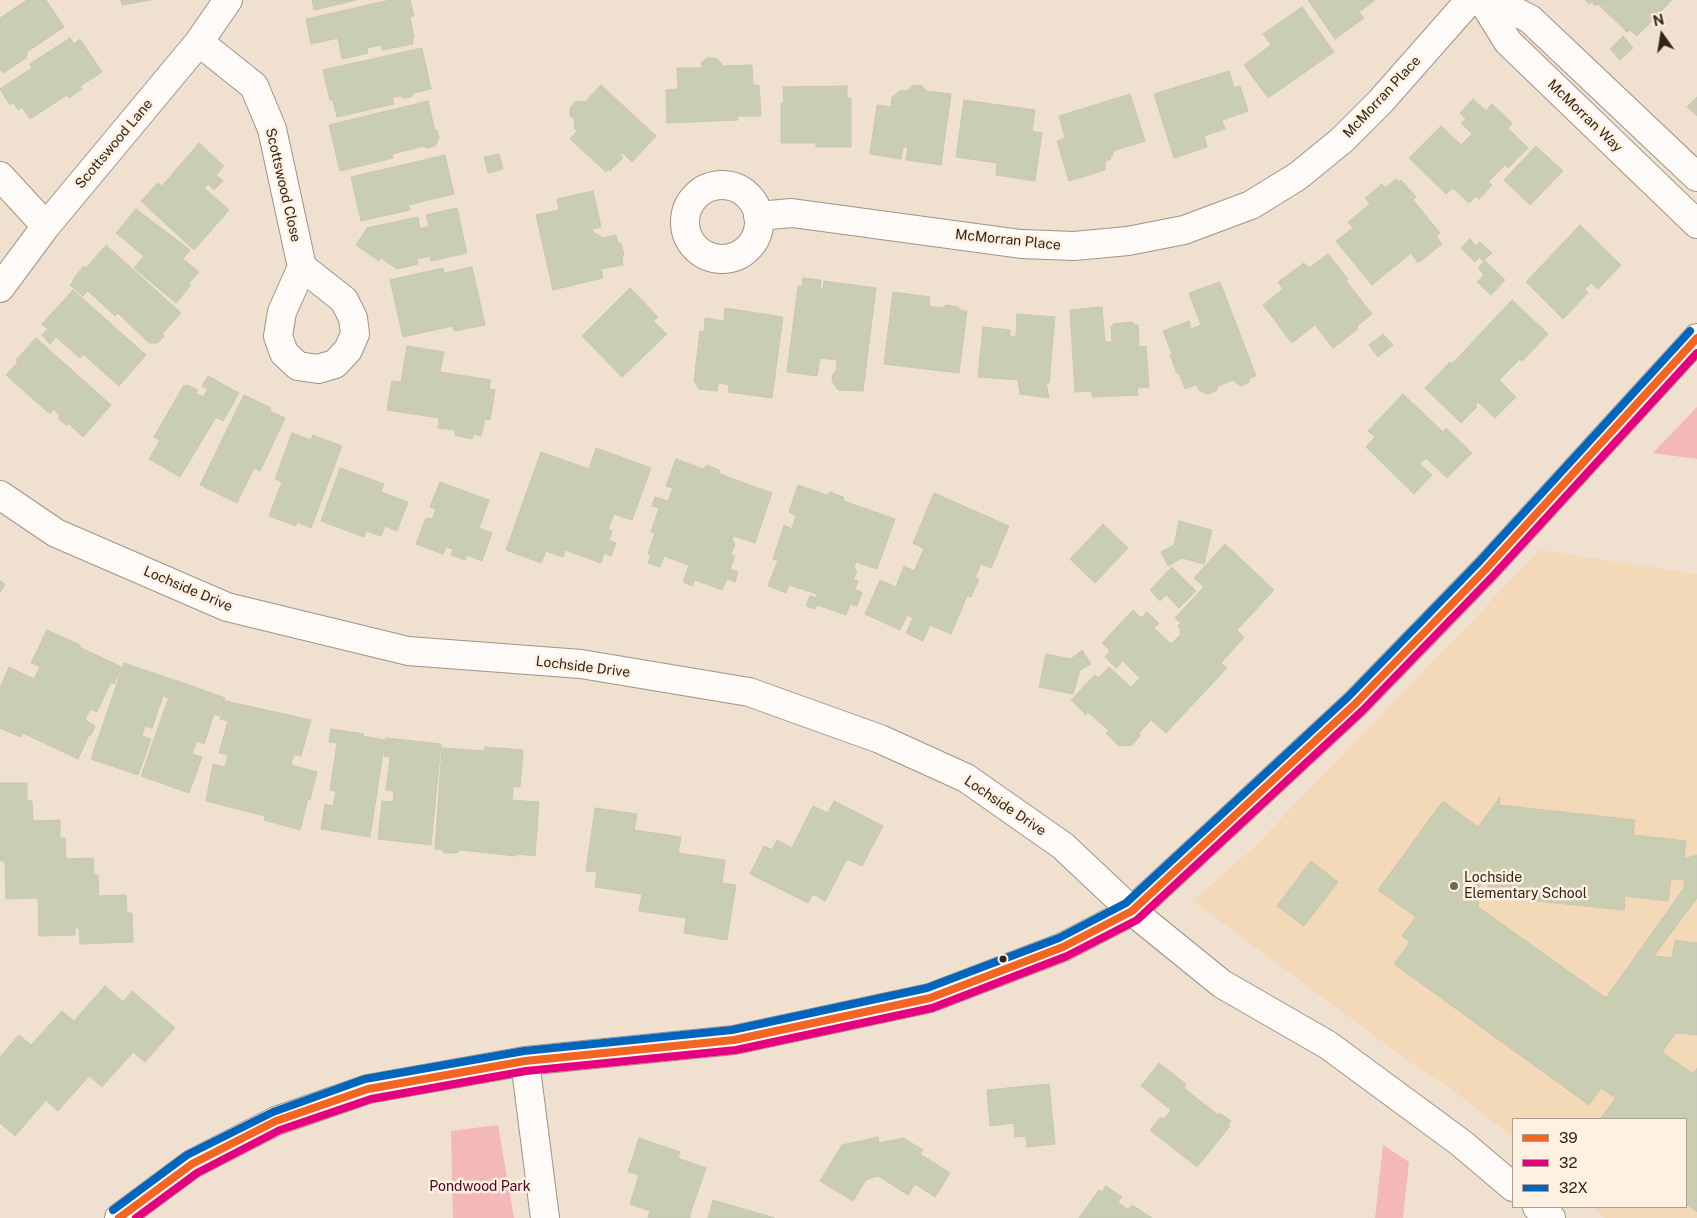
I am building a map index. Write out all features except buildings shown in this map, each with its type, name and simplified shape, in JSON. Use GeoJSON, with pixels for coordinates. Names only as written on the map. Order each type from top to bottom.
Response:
{"type":"FeatureCollection","features":[{"type":"Feature","properties":{"kind":"street","name":"Scottswood Lane"},"geometry":{"type":"LineString","coordinates":[[0,288],[46,226],[199,42],[228,0]]}},
{"type":"Feature","properties":{"kind":"street","name":"McMorran Place"},"geometry":{"type":"LineString","coordinates":[[758,216],[792,213],[1021,244],[1074,246],[1128,241],[1184,230],[1251,205],[1298,176],[1342,140],[1381,101],[1470,0]]}},
{"type":"Feature","properties":{"kind":"street","name":"McMorran Way"},"geometry":{"type":"LineString","coordinates":[[1482,0],[1508,42],[1697,224]]}},
{"type":"Feature","properties":{"kind":"street"},"geometry":{"type":"LineString","coordinates":[[1493,0],[1530,19],[1697,177]]}},
{"type":"Feature","properties":{"kind":"street","name":"Scottswood Close"},"geometry":{"type":"LineString","coordinates":[[199,42],[254,86],[272,128],[302,267]]}},
{"type":"Feature","properties":{"kind":"street"},"geometry":{"type":"LineString","coordinates":[[0,176],[46,226]]}},
{"type":"Feature","properties":{"kind":"street"},"geometry":{"type":"LineString","coordinates":[[118,1218],[192,1164],[276,1121],[368,1090],[525,1060],[734,1040],[930,998],[1063,947],[1132,911],[1355,704],[1485,570],[1697,338]]}},
{"type":"Feature","properties":{"kind":"street","name":"Lochside Drive"},"geometry":{"type":"LineString","coordinates":[[0,495],[56,533],[227,607],[408,651],[581,664],[749,692],[880,739],[966,778],[1063,846],[1132,911],[1222,984],[1328,1044],[1461,1143],[1512,1186]]}},
{"type":"Feature","properties":{"kind":"street"},"geometry":{"type":"LineString","coordinates":[[525,1060],[544,1218]]}},
{"type":"Feature","properties":{"kind":"street"},"geometry":{"type":"LineString","coordinates":[[1538,1208],[1550,1218]]}},
{"type":"Feature","properties":{"kind":"shaded area","name":"Lochside Elementary School"},"geometry":{"type":"Polygon","coordinates":[[[1540,550],[1697,574],[1697,1218],[1604,1218],[1594,1208],[1687,1208],[1687,1118],[1512,1118],[1512,1136],[1447,1086],[1415,1066],[1193,901],[1253,848],[1540,550]]]}},
{"type":"Feature","properties":{"kind":"green space"},"geometry":{"type":"Polygon","coordinates":[[[1697,407],[1697,459],[1653,453],[1697,407]]]}},
{"type":"Feature","properties":{"kind":"green space","name":"Pondwood Park"},"geometry":{"type":"Polygon","coordinates":[[[498,1125],[514,1218],[453,1218],[451,1131],[498,1125]]]}},
{"type":"Feature","properties":{"kind":"green space"},"geometry":{"type":"Polygon","coordinates":[[[1383,1145],[1409,1162],[1403,1218],[1375,1218],[1383,1145]]]}},
{"type":"Feature","properties":{"kind":"transit line","name":"32X"},"geometry":{"type":"LineString","coordinates":[[113,1210],[187,1155],[273,1112],[365,1079],[524,1051],[732,1030],[927,988],[1059,938],[1126,903],[1348,697],[1478,563],[1690,331]]}},
{"type":"Feature","properties":{"kind":"transit line","name":"39"},"geometry":{"type":"LineString","coordinates":[[119,1218],[192,1164],[276,1121],[368,1089],[525,1061],[734,1040],[930,998],[1063,947],[1132,911],[1355,704],[1485,570],[1697,338]]}},
{"type":"Feature","properties":{"kind":"transit line","name":"32"},"geometry":{"type":"LineString","coordinates":[[136,1218],[197,1173],[280,1130],[371,1099],[526,1071],[736,1050],[932,1008],[1067,956],[1137,920],[1362,711],[1492,577],[1697,353]]}},
{"type":"Feature","properties":{"kind":"place","name":"Lochside Elementary School"},"geometry":{"type":"Point","coordinates":[1454,886]}}]}
